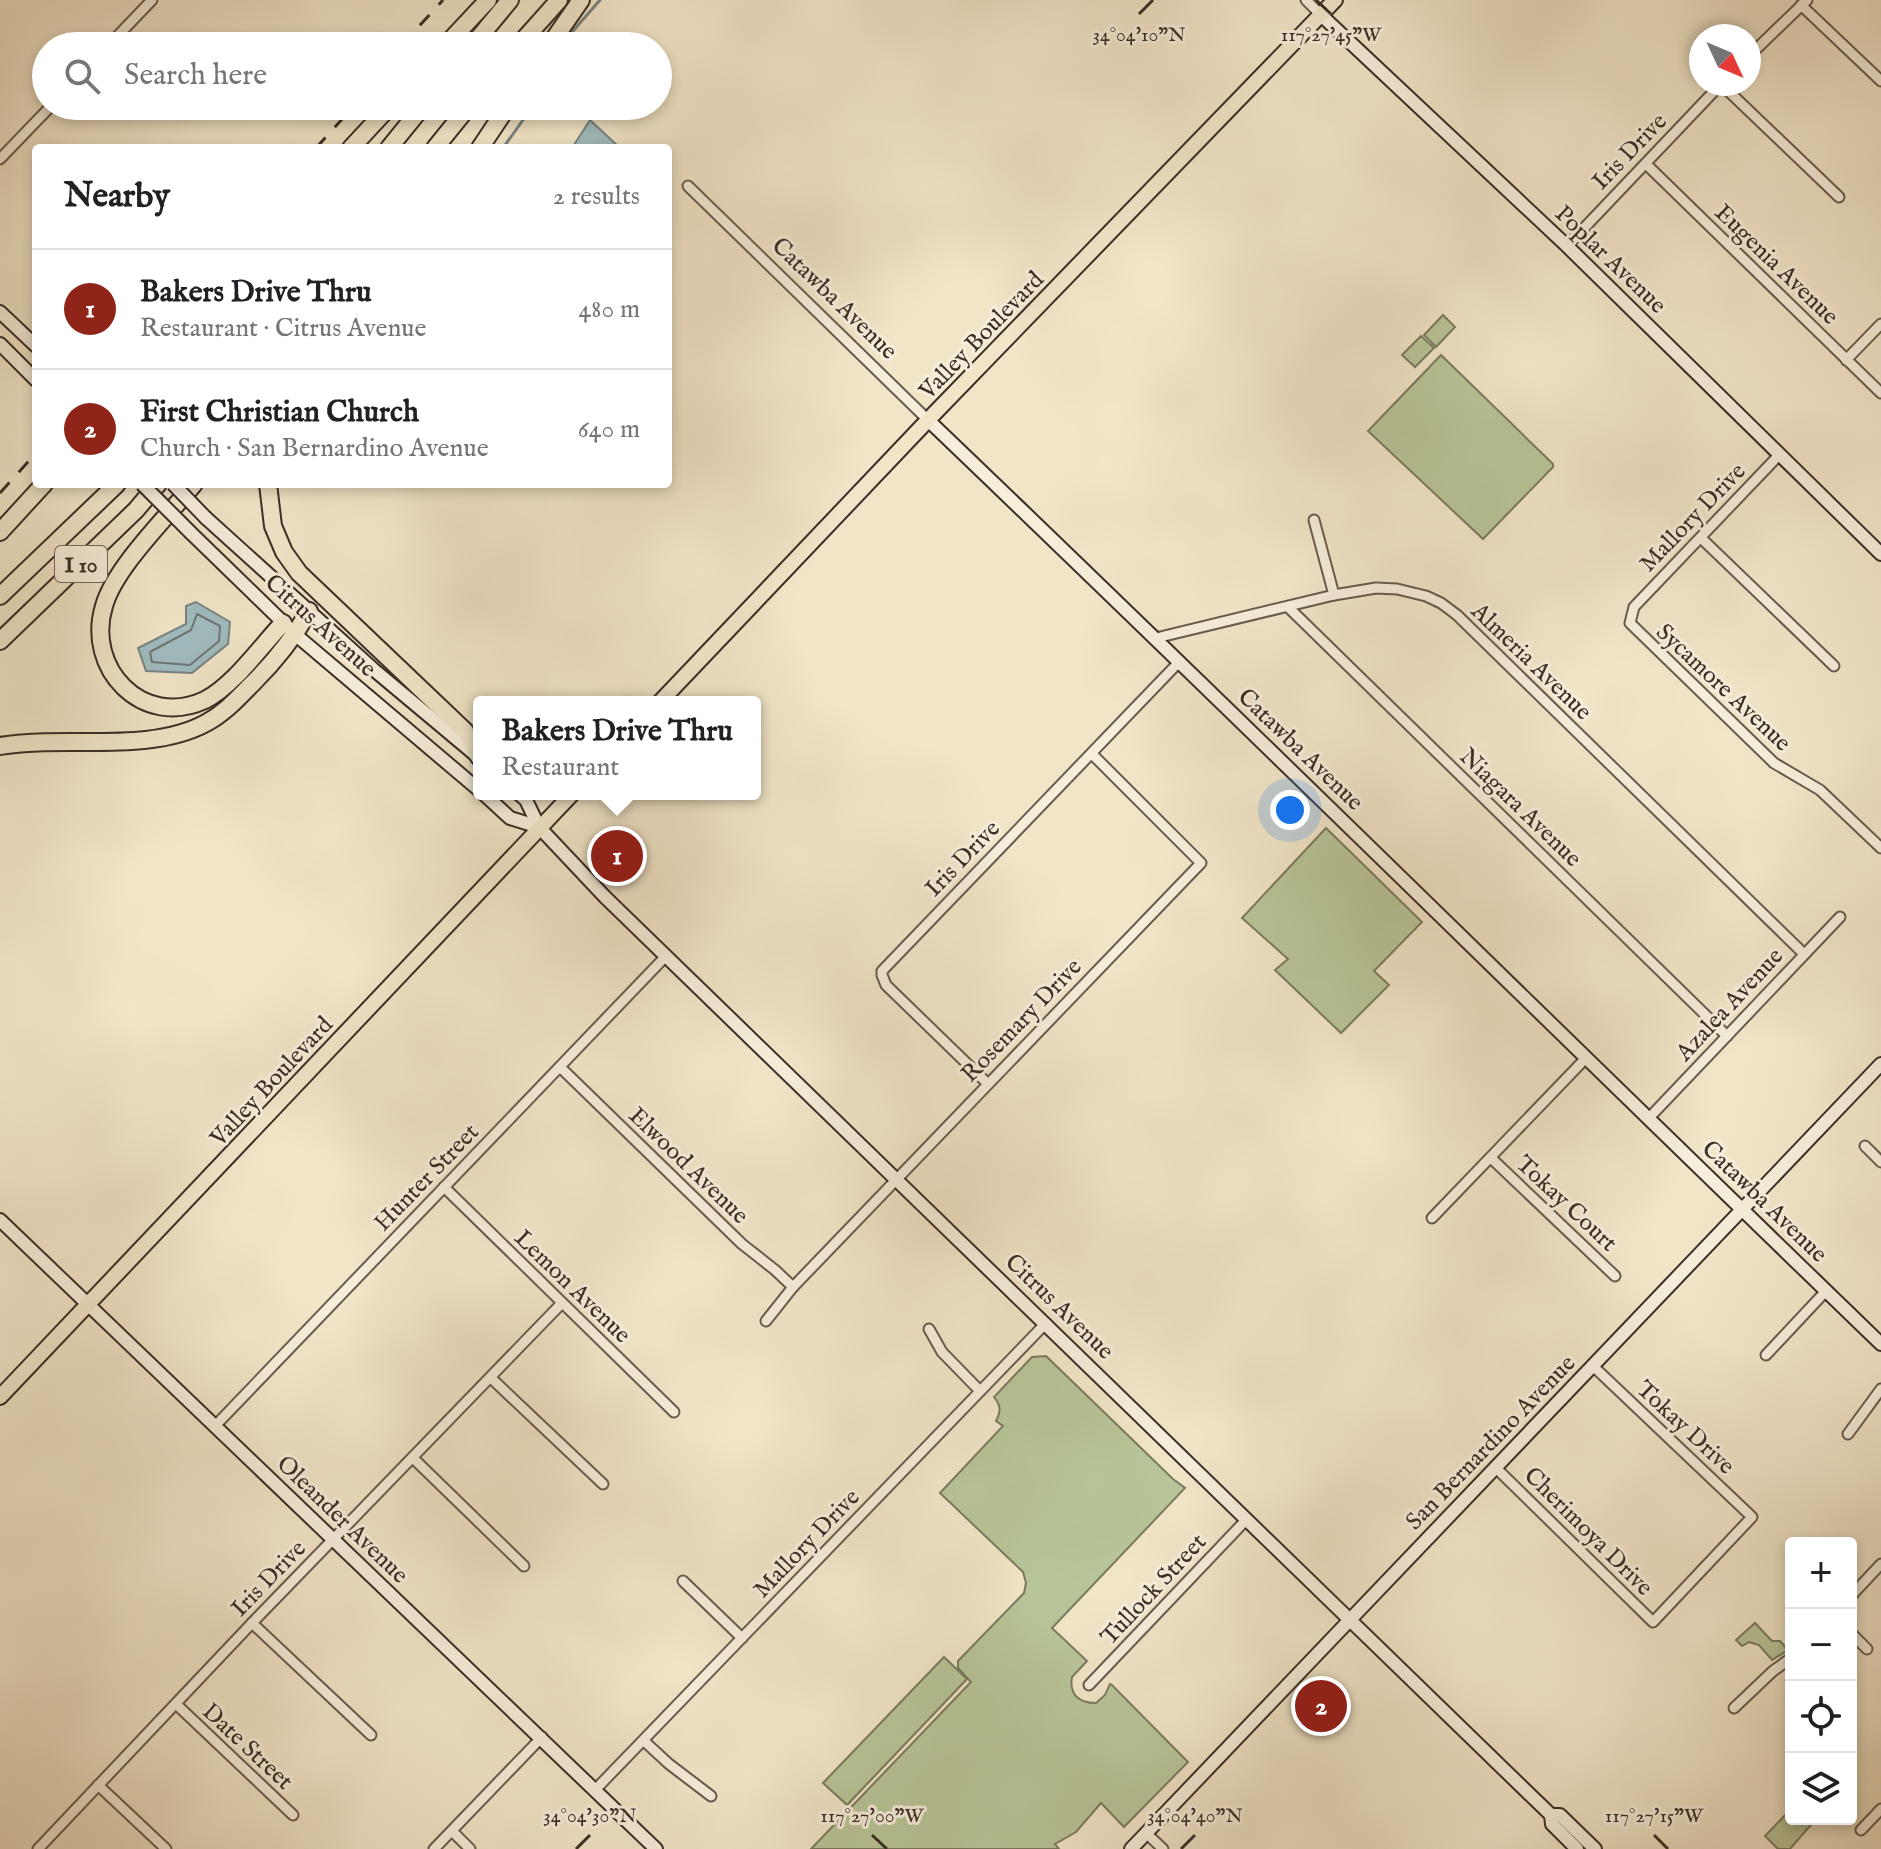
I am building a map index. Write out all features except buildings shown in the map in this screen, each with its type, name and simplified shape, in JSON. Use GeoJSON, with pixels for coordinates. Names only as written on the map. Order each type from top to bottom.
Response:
{"type":"FeatureCollection","features":[{"type":"Feature","properties":{"kind":"highway"},"geometry":{"type":"LineString","coordinates":[[458,32],[488,0]]}},
{"type":"Feature","properties":{"kind":"highway"},"geometry":{"type":"LineString","coordinates":[[484,32],[510,0]]}},
{"type":"Feature","properties":{"kind":"highway"},"geometry":{"type":"LineString","coordinates":[[530,32],[559,0]]}},
{"type":"Feature","properties":{"kind":"highway"},"geometry":{"type":"LineString","coordinates":[[559,32],[581,0]]}},
{"type":"Feature","properties":{"kind":"highway"},"geometry":{"type":"LineString","coordinates":[[355,144],[377,120]]}},
{"type":"Feature","properties":{"kind":"highway"},"geometry":{"type":"LineString","coordinates":[[392,144],[412,120]]}},
{"type":"Feature","properties":{"kind":"highway"},"geometry":{"type":"LineString","coordinates":[[438,144],[458,120]]}},
{"type":"Feature","properties":{"kind":"highway"},"geometry":{"type":"LineString","coordinates":[[483,144],[499,120]]}},
{"type":"Feature","properties":{"kind":"highway"},"geometry":{"type":"LineString","coordinates":[[0,532],[40,488]]}},
{"type":"Feature","properties":{"kind":"highway","name":"I 10"},"geometry":{"type":"LineString","coordinates":[[0,596],[113,488]]}},
{"type":"Feature","properties":{"kind":"highway","name":"I 10"},"geometry":{"type":"LineString","coordinates":[[0,641],[136,510],[155,488]]}},
{"type":"Feature","properties":{"kind":"highway"},"geometry":{"type":"LineString","coordinates":[[191,488],[119,576],[102,611],[100,635],[103,654],[111,673],[128,691],[145,701],[170,707],[208,698],[309,611]]}},
{"type":"Feature","properties":{"kind":"highway"},"geometry":{"type":"LineString","coordinates":[[268,488],[273,526],[289,560],[332,606],[465,731],[473,746]]}},
{"type":"Feature","properties":{"kind":"highway"},"geometry":{"type":"LineString","coordinates":[[0,746],[56,740],[154,739],[185,733],[226,711],[279,657],[290,629]]}},
{"type":"Feature","properties":{"kind":"main road","name":"Valley Boulevard"},"geometry":{"type":"LineString","coordinates":[[666,696],[1335,0]]}},
{"type":"Feature","properties":{"kind":"main road","name":"Poplar Avenue"},"geometry":{"type":"LineString","coordinates":[[1321,15],[1567,246],[1881,554]]}},
{"type":"Feature","properties":{"kind":"main road"},"geometry":{"type":"LineString","coordinates":[[0,312],[32,342]]}},
{"type":"Feature","properties":{"kind":"main road"},"geometry":{"type":"LineString","coordinates":[[0,344],[32,376]]}},
{"type":"Feature","properties":{"kind":"main road","name":"Catawba Avenue"},"geometry":{"type":"LineString","coordinates":[[928,420],[1881,1344]]}},
{"type":"Feature","properties":{"kind":"main road","name":"Citrus Avenue"},"geometry":{"type":"LineString","coordinates":[[146,488],[290,629],[473,785]]}},
{"type":"Feature","properties":{"kind":"main road","name":"Citrus Avenue"},"geometry":{"type":"LineString","coordinates":[[177,488],[373,669],[473,753]]}},
{"type":"Feature","properties":{"kind":"main road","name":"Citrus Avenue"},"geometry":{"type":"LineString","coordinates":[[490,800],[510,818],[539,827]]}},
{"type":"Feature","properties":{"kind":"main road","name":"Citrus Avenue"},"geometry":{"type":"LineString","coordinates":[[526,800],[539,827],[666,956],[1551,1815],[1552,1824],[1577,1849]]}},
{"type":"Feature","properties":{"kind":"main road","name":"Valley Boulevard"},"geometry":{"type":"LineString","coordinates":[[0,1397],[566,800]]}},
{"type":"Feature","properties":{"kind":"main road","name":"San Bernardino Avenue"},"geometry":{"type":"LineString","coordinates":[[1131,1849],[1881,1064]]}},
{"type":"Feature","properties":{"kind":"main road","name":"Oleander Avenue"},"geometry":{"type":"LineString","coordinates":[[0,1220],[656,1849]]}},
{"type":"Feature","properties":{"kind":"main road","name":"Citrus Avenue"},"geometry":{"type":"LineString","coordinates":[[1551,1815],[1560,1815],[1595,1849]]}},
{"type":"Feature","properties":{"kind":"street"},"geometry":{"type":"LineString","coordinates":[[121,32],[152,0]]}},
{"type":"Feature","properties":{"kind":"street","name":"Poplar Avenue"},"geometry":{"type":"LineString","coordinates":[[1306,0],[1321,15]]}},
{"type":"Feature","properties":{"kind":"street"},"geometry":{"type":"LineString","coordinates":[[1761,44],[1804,3],[1881,81]]}},
{"type":"Feature","properties":{"kind":"street","name":"Iris Drive"},"geometry":{"type":"LineString","coordinates":[[1567,246],[1710,96]]}},
{"type":"Feature","properties":{"kind":"street"},"geometry":{"type":"LineString","coordinates":[[1734,96],[1839,197]]}},
{"type":"Feature","properties":{"kind":"street"},"geometry":{"type":"LineString","coordinates":[[0,159],[38,120]]}},
{"type":"Feature","properties":{"kind":"street","name":"Eugenia Avenue"},"geometry":{"type":"LineString","coordinates":[[1646,164],[1881,393]]}},
{"type":"Feature","properties":{"kind":"street","name":"Catawba Avenue"},"geometry":{"type":"LineString","coordinates":[[688,186],[928,420]]}},
{"type":"Feature","properties":{"kind":"street"},"geometry":{"type":"LineString","coordinates":[[1846,360],[1881,324]]}},
{"type":"Feature","properties":{"kind":"street","name":"Mallory Drive"},"geometry":{"type":"LineString","coordinates":[[1634,607],[1780,454]]}},
{"type":"Feature","properties":{"kind":"street"},"geometry":{"type":"LineString","coordinates":[[1314,520],[1334,595]]}},
{"type":"Feature","properties":{"kind":"street"},"geometry":{"type":"LineString","coordinates":[[1701,538],[1834,666]]}},
{"type":"Feature","properties":{"kind":"street","name":"Almeria Avenue"},"geometry":{"type":"LineString","coordinates":[[1156,638],[1334,595],[1376,588],[1426,596],[1449,609],[1804,954]]}},
{"type":"Feature","properties":{"kind":"street","name":"Niagara Avenue"},"geometry":{"type":"LineString","coordinates":[[1288,607],[1727,1036]]}},
{"type":"Feature","properties":{"kind":"street","name":"Sycamore Avenue"},"geometry":{"type":"LineString","coordinates":[[1634,607],[1629,618],[1633,629],[1774,763],[1820,790],[1881,848]]}},
{"type":"Feature","properties":{"kind":"street","name":"Iris Drive"},"geometry":{"type":"LineString","coordinates":[[987,1083],[886,985],[882,971],[1180,661]]}},
{"type":"Feature","properties":{"kind":"street","name":"Rosemary Drive"},"geometry":{"type":"LineString","coordinates":[[766,1321],[793,1287],[1201,863],[1092,754]]}},
{"type":"Feature","properties":{"kind":"street","name":"Azalea Avenue"},"geometry":{"type":"LineString","coordinates":[[1648,1119],[1840,917]]}},
{"type":"Feature","properties":{"kind":"street","name":"Hunter Street"},"geometry":{"type":"LineString","coordinates":[[215,1426],[666,956]]}},
{"type":"Feature","properties":{"kind":"street"},"geometry":{"type":"LineString","coordinates":[[1432,1218],[1585,1059]]}},
{"type":"Feature","properties":{"kind":"street","name":"Elwood Avenue"},"geometry":{"type":"LineString","coordinates":[[560,1067],[742,1244],[793,1287]]}},
{"type":"Feature","properties":{"kind":"street"},"geometry":{"type":"LineString","coordinates":[[1865,1146],[1881,1162]]}},
{"type":"Feature","properties":{"kind":"street","name":"Tokay Court"},"geometry":{"type":"LineString","coordinates":[[1491,1158],[1615,1276]]}},
{"type":"Feature","properties":{"kind":"street","name":"Lemon Avenue"},"geometry":{"type":"LineString","coordinates":[[444,1187],[674,1412]]}},
{"type":"Feature","properties":{"kind":"street"},"geometry":{"type":"LineString","coordinates":[[1766,1355],[1826,1291]]}},
{"type":"Feature","properties":{"kind":"street","name":"Iris Drive"},"geometry":{"type":"LineString","coordinates":[[38,1849],[562,1303]]}},
{"type":"Feature","properties":{"kind":"street","name":"Mallory Drive"},"geometry":{"type":"LineString","coordinates":[[595,1790],[1046,1323]]}},
{"type":"Feature","properties":{"kind":"street"},"geometry":{"type":"LineString","coordinates":[[929,1329],[942,1352],[980,1391]]}},
{"type":"Feature","properties":{"kind":"street","name":"Tokay Drive"},"geometry":{"type":"LineString","coordinates":[[1593,1366],[1752,1517],[1653,1622]]}},
{"type":"Feature","properties":{"kind":"street"},"geometry":{"type":"LineString","coordinates":[[491,1378],[603,1484]]}},
{"type":"Feature","properties":{"kind":"street"},"geometry":{"type":"LineString","coordinates":[[1848,1434],[1881,1389]]}},
{"type":"Feature","properties":{"kind":"street"},"geometry":{"type":"LineString","coordinates":[[414,1459],[524,1566]]}},
{"type":"Feature","properties":{"kind":"street","name":"Cherimoya Drive"},"geometry":{"type":"LineString","coordinates":[[1496,1468],[1653,1622]]}},
{"type":"Feature","properties":{"kind":"street","name":"Tullock Street"},"geometry":{"type":"LineString","coordinates":[[1089,1685],[1246,1520]]}},
{"type":"Feature","properties":{"kind":"street"},"geometry":{"type":"LineString","coordinates":[[1857,1590],[1881,1564]]}},
{"type":"Feature","properties":{"kind":"street"},"geometry":{"type":"LineString","coordinates":[[683,1581],[742,1638]]}},
{"type":"Feature","properties":{"kind":"street"},"geometry":{"type":"LineString","coordinates":[[252,1623],[371,1735]]}},
{"type":"Feature","properties":{"kind":"street"},"geometry":{"type":"LineString","coordinates":[[1857,1639],[1867,1649]]}},
{"type":"Feature","properties":{"kind":"street"},"geometry":{"type":"LineString","coordinates":[[1734,1708],[1785,1662]]}},
{"type":"Feature","properties":{"kind":"street","name":"Date Street"},"geometry":{"type":"LineString","coordinates":[[176,1704],[293,1815]]}},
{"type":"Feature","properties":{"kind":"street"},"geometry":{"type":"LineString","coordinates":[[434,1849],[542,1737]]}},
{"type":"Feature","properties":{"kind":"street"},"geometry":{"type":"LineString","coordinates":[[644,1741],[711,1796]]}},
{"type":"Feature","properties":{"kind":"street"},"geometry":{"type":"LineString","coordinates":[[98,1785],[166,1849]]}},
{"type":"Feature","properties":{"kind":"street"},"geometry":{"type":"LineString","coordinates":[[1861,1830],[1881,1809]]}},
{"type":"Feature","properties":{"kind":"street"},"geometry":{"type":"LineString","coordinates":[[452,1831],[470,1849]]}},
{"type":"Feature","properties":{"kind":"street"},"geometry":{"type":"LineString","coordinates":[[1146,1833],[1163,1849]]}},
{"type":"Feature","properties":{"kind":"green space"},"geometry":{"type":"Polygon","coordinates":[[[1443,315],[1455,327],[1436,347],[1424,335],[1443,315]]]}},
{"type":"Feature","properties":{"kind":"green space"},"geometry":{"type":"Polygon","coordinates":[[[1421,336],[1434,348],[1415,367],[1402,355],[1421,336]]]}},
{"type":"Feature","properties":{"kind":"green space"},"geometry":{"type":"Polygon","coordinates":[[[1441,355],[1553,464],[1483,539],[1368,431],[1441,355]]]}},
{"type":"Feature","properties":{"kind":"green space"},"geometry":{"type":"Polygon","coordinates":[[[1326,828],[1422,922],[1374,971],[1389,985],[1341,1033],[1275,970],[1288,959],[1242,918],[1326,828]]]}},
{"type":"Feature","properties":{"kind":"green space"},"geometry":{"type":"Polygon","coordinates":[[[1046,1356],[1185,1488],[1052,1628],[1087,1661],[1072,1677],[1076,1697],[1096,1703],[1112,1685],[1188,1762],[1124,1827],[1101,1803],[1076,1832],[1055,1844],[1059,1849],[811,1849],[971,1682],[958,1668],[958,1661],[1024,1593],[1026,1583],[1023,1572],[940,1493],[1003,1426],[996,1421],[1000,1409],[994,1397],[1032,1357],[1046,1356]]]}},
{"type":"Feature","properties":{"kind":"green space"},"geometry":{"type":"Polygon","coordinates":[[[1755,1623],[1772,1641],[1780,1641],[1785,1652],[1772,1660],[1759,1645],[1749,1642],[1742,1646],[1736,1640],[1755,1623]]]}},
{"type":"Feature","properties":{"kind":"green space"},"geometry":{"type":"Polygon","coordinates":[[[944,1657],[967,1679],[847,1805],[823,1783],[944,1657]]]}},
{"type":"Feature","properties":{"kind":"green space"},"geometry":{"type":"Polygon","coordinates":[[[1785,1815],[1785,1825],[1811,1825],[1790,1849],[1778,1849],[1765,1836],[1785,1815]]]}},
{"type":"Feature","properties":{"kind":"water"},"geometry":{"type":"Polygon","coordinates":[[[590,120],[616,144],[575,144],[590,120]]]}},
{"type":"Feature","properties":{"kind":"water"},"geometry":{"type":"Polygon","coordinates":[[[196,602],[230,622],[228,644],[192,673],[146,671],[138,648],[186,624],[186,606],[196,602]]]}},
{"type":"Feature","properties":{"kind":"waterway"},"geometry":{"type":"LineString","coordinates":[[572,32],[600,0]]}},
{"type":"Feature","properties":{"kind":"waterway"},"geometry":{"type":"LineString","coordinates":[[506,144],[523,120]]}},
{"type":"Feature","properties":{"kind":"railway"},"geometry":{"type":"LineString","coordinates":[[414,32],[443,0]]}},
{"type":"Feature","properties":{"kind":"railway"},"geometry":{"type":"LineString","coordinates":[[320,144],[341,120]]}},
{"type":"Feature","properties":{"kind":"railway"},"geometry":{"type":"LineString","coordinates":[[0,493],[32,457]]}},
{"type":"Feature","properties":{"kind":"place","name":"Bakers Drive Thru"},"geometry":{"type":"Point","coordinates":[617,856]}},
{"type":"Feature","properties":{"kind":"place","name":"First Christian Church"},"geometry":{"type":"Point","coordinates":[1321,1706]}}]}
